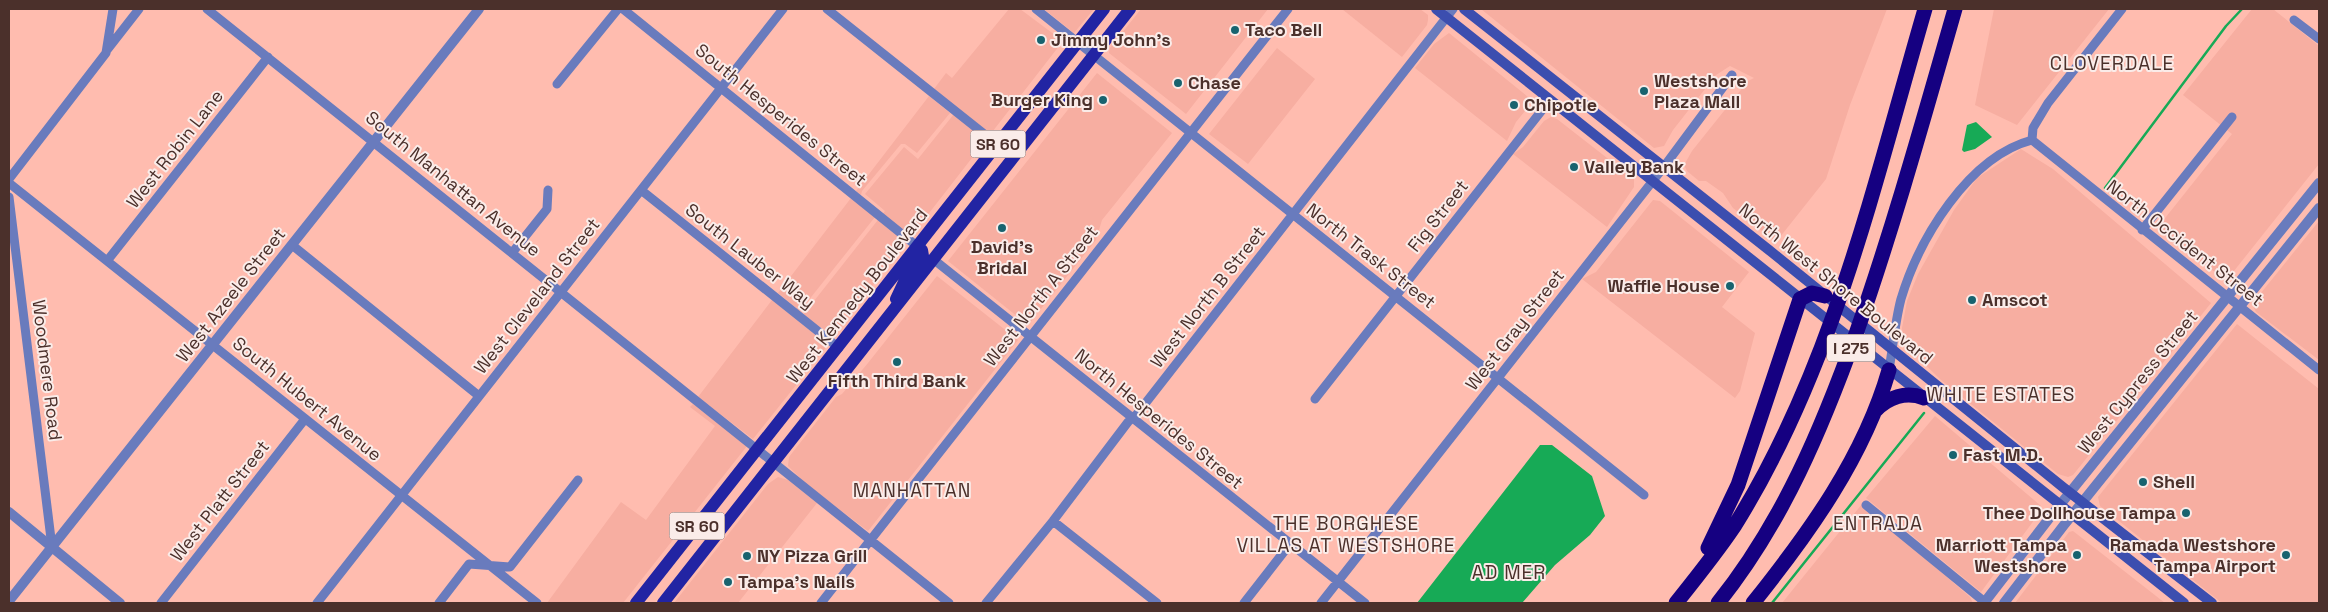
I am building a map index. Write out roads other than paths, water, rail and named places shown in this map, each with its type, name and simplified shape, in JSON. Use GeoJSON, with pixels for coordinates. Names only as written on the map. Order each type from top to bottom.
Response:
{"type":"FeatureCollection","features":[{"type":"Feature","properties":{"kind":"highway","name":"I 275"},"geometry":{"type":"LineString","coordinates":[[1676,603],[1722,543],[1760,481],[1783,437],[1820,349],[1845,281],[1925,9]]}},
{"type":"Feature","properties":{"kind":"highway","name":"I 275"},"geometry":{"type":"LineString","coordinates":[[1718,603],[1753,556],[1772,524],[1806,459],[1834,392],[1867,301],[1911,164],[1955,9]]}},
{"type":"Feature","properties":{"kind":"highway"},"geometry":{"type":"LineString","coordinates":[[1670,603],[1709,546],[1729,508],[1747,462],[1800,299],[1812,293],[1825,296]]}},
{"type":"Feature","properties":{"kind":"highway"},"geometry":{"type":"LineString","coordinates":[[1753,603],[1792,553],[1848,468],[1874,412],[1889,370]]}},
{"type":"Feature","properties":{"kind":"highway"},"geometry":{"type":"LineString","coordinates":[[1874,412],[1884,403],[1899,396],[1912,395],[1924,398]]}},
{"type":"Feature","properties":{"kind":"main road","name":"West Kennedy Boulevard"},"geometry":{"type":"LineString","coordinates":[[636,603],[839,348],[1104,9]]}},
{"type":"Feature","properties":{"kind":"main road","name":"West Kennedy Boulevard"},"geometry":{"type":"LineString","coordinates":[[662,603],[1130,9]]}},
{"type":"Feature","properties":{"kind":"main road","name":"North West Shore Boulevard"},"geometry":{"type":"LineString","coordinates":[[1436,9],[2184,603]]}},
{"type":"Feature","properties":{"kind":"main road","name":"North West Shore Boulevard"},"geometry":{"type":"LineString","coordinates":[[1464,9],[2082,502],[2212,603]]}},
{"type":"Feature","properties":{"kind":"main road"},"geometry":{"type":"LineString","coordinates":[[933,259],[927,249],[953,213],[966,186]]}},
{"type":"Feature","properties":{"kind":"main road"},"geometry":{"type":"LineString","coordinates":[[893,310],[899,291],[923,256],[922,250],[918,247]]}},
{"type":"Feature","properties":{"kind":"street"},"geometry":{"type":"LineString","coordinates":[[106,53],[113,9]]}},
{"type":"Feature","properties":{"kind":"street"},"geometry":{"type":"LineString","coordinates":[[9,179],[139,9]]}},
{"type":"Feature","properties":{"kind":"street","name":"South Manhattan Avenue"},"geometry":{"type":"LineString","coordinates":[[207,9],[758,448],[949,603]]}},
{"type":"Feature","properties":{"kind":"street","name":"West Azeele Street"},"geometry":{"type":"LineString","coordinates":[[9,601],[479,9]]}},
{"type":"Feature","properties":{"kind":"street"},"geometry":{"type":"LineString","coordinates":[[557,84],[618,9]]}},
{"type":"Feature","properties":{"kind":"street","name":"South Hesperides Street"},"geometry":{"type":"LineString","coordinates":[[623,9],[918,247]]}},
{"type":"Feature","properties":{"kind":"street","name":"West Cleveland Street"},"geometry":{"type":"LineString","coordinates":[[317,603],[783,9]]}},
{"type":"Feature","properties":{"kind":"street"},"geometry":{"type":"LineString","coordinates":[[827,9],[998,145]]}},
{"type":"Feature","properties":{"kind":"street","name":"North Trask Street"},"geometry":{"type":"LineString","coordinates":[[1036,9],[1644,495]]}},
{"type":"Feature","properties":{"kind":"street","name":"West North A Street"},"geometry":{"type":"LineString","coordinates":[[821,603],[1288,9]]}},
{"type":"Feature","properties":{"kind":"street","name":"West North B Street"},"geometry":{"type":"LineString","coordinates":[[986,603],[1054,520],[1453,9]]}},
{"type":"Feature","properties":{"kind":"street"},"geometry":{"type":"LineString","coordinates":[[1889,370],[1897,314],[1904,288],[1920,254],[1953,197],[1974,174],[1994,158],[2015,146],[2032,140],[2033,128],[2048,103],[2122,9]]}},
{"type":"Feature","properties":{"kind":"street"},"geometry":{"type":"LineString","coordinates":[[2294,20],[2319,40]]}},
{"type":"Feature","properties":{"kind":"street","name":"West Robin Lane"},"geometry":{"type":"LineString","coordinates":[[107,261],[268,57]]}},
{"type":"Feature","properties":{"kind":"street","name":"West Gray Street"},"geometry":{"type":"LineString","coordinates":[[1321,603],[1652,181],[1732,75]]}},
{"type":"Feature","properties":{"kind":"street","name":"Fig Street"},"geometry":{"type":"LineString","coordinates":[[1315,399],[1550,100]]}},
{"type":"Feature","properties":{"kind":"street"},"geometry":{"type":"LineString","coordinates":[[2142,230],[2232,118]]}},
{"type":"Feature","properties":{"kind":"street","name":"North Occident Street"},"geometry":{"type":"LineString","coordinates":[[2032,140],[2319,370]]}},
{"type":"Feature","properties":{"kind":"street","name":"South Hubert Avenue"},"geometry":{"type":"LineString","coordinates":[[9,183],[537,603]]}},
{"type":"Feature","properties":{"kind":"street","name":"West Cypress Street"},"geometry":{"type":"LineString","coordinates":[[1985,603],[2060,504],[2319,183]]}},
{"type":"Feature","properties":{"kind":"street"},"geometry":{"type":"LineString","coordinates":[[512,253],[548,208],[548,190]]}},
{"type":"Feature","properties":{"kind":"street","name":"South Lauber Way"},"geometry":{"type":"LineString","coordinates":[[641,190],[839,348]]}},
{"type":"Feature","properties":{"kind":"street","name":"Woodmere Road"},"geometry":{"type":"LineString","coordinates":[[9,197],[52,546]]}},
{"type":"Feature","properties":{"kind":"street","name":"West Cypress Street"},"geometry":{"type":"LineString","coordinates":[[2004,603],[2082,502],[2319,208]]}},
{"type":"Feature","properties":{"kind":"street"},"geometry":{"type":"LineString","coordinates":[[292,245],[479,396]]}},
{"type":"Feature","properties":{"kind":"street","name":"North Hesperides Street"},"geometry":{"type":"LineString","coordinates":[[933,259],[1365,603]]}},
{"type":"Feature","properties":{"kind":"street"},"geometry":{"type":"LineString","coordinates":[[2143,401],[2155,412]]}},
{"type":"Feature","properties":{"kind":"street","name":"West Platt Street"},"geometry":{"type":"LineString","coordinates":[[161,603],[305,419]]}},
{"type":"Feature","properties":{"kind":"street"},"geometry":{"type":"LineString","coordinates":[[439,603],[469,564],[510,566],[578,480]]}},
{"type":"Feature","properties":{"kind":"street"},"geometry":{"type":"LineString","coordinates":[[1866,505],[1985,603]]}},
{"type":"Feature","properties":{"kind":"street"},"geometry":{"type":"LineString","coordinates":[[9,512],[120,603]]}},
{"type":"Feature","properties":{"kind":"street"},"geometry":{"type":"LineString","coordinates":[[1054,520],[1157,603]]}},
{"type":"Feature","properties":{"kind":"street"},"geometry":{"type":"LineString","coordinates":[[1244,603],[1290,544]]}},
{"type":"Feature","properties":{"kind":"waterway"},"geometry":{"type":"LineString","coordinates":[[2105,188],[2226,26],[2242,9]]}},
{"type":"Feature","properties":{"kind":"waterway"},"geometry":{"type":"LineString","coordinates":[[1772,603],[1924,413]]}},
{"type":"Feature","properties":{"kind":"place","name":"Taco Bell"},"geometry":{"type":"Point","coordinates":[1235,30]}},
{"type":"Feature","properties":{"kind":"place","name":"Jimmy John's"},"geometry":{"type":"Point","coordinates":[1041,40]}},
{"type":"Feature","properties":{"kind":"place","name":"Chase"},"geometry":{"type":"Point","coordinates":[1178,83]}},
{"type":"Feature","properties":{"kind":"place","name":"Westshore Plaza Mall"},"geometry":{"type":"Point","coordinates":[1644,91]}},
{"type":"Feature","properties":{"kind":"place","name":"Burger King"},"geometry":{"type":"Point","coordinates":[1103,100]}},
{"type":"Feature","properties":{"kind":"place","name":"Chipotle"},"geometry":{"type":"Point","coordinates":[1514,105]}},
{"type":"Feature","properties":{"kind":"place","name":"Valley Bank"},"geometry":{"type":"Point","coordinates":[1574,167]}},
{"type":"Feature","properties":{"kind":"place","name":"David's Bridal"},"geometry":{"type":"Point","coordinates":[1002,228]}},
{"type":"Feature","properties":{"kind":"place","name":"Waffle House"},"geometry":{"type":"Point","coordinates":[1730,286]}},
{"type":"Feature","properties":{"kind":"place","name":"Amscot"},"geometry":{"type":"Point","coordinates":[1972,300]}},
{"type":"Feature","properties":{"kind":"place","name":"Fifth Third Bank"},"geometry":{"type":"Point","coordinates":[897,362]}},
{"type":"Feature","properties":{"kind":"place","name":"Fast M.D."},"geometry":{"type":"Point","coordinates":[1953,455]}},
{"type":"Feature","properties":{"kind":"place","name":"Shell"},"geometry":{"type":"Point","coordinates":[2143,482]}},
{"type":"Feature","properties":{"kind":"place","name":"Thee Dollhouse Tampa"},"geometry":{"type":"Point","coordinates":[2186,513]}},
{"type":"Feature","properties":{"kind":"place","name":"Marriott Tampa Westshore"},"geometry":{"type":"Point","coordinates":[2077,555]}},
{"type":"Feature","properties":{"kind":"place","name":"Ramada Westshore Tampa Airport"},"geometry":{"type":"Point","coordinates":[2286,555]}},
{"type":"Feature","properties":{"kind":"place","name":"NY Pizza Grill"},"geometry":{"type":"Point","coordinates":[747,556]}},
{"type":"Feature","properties":{"kind":"place","name":"Tampa's Nails"},"geometry":{"type":"Point","coordinates":[728,582]}},
{"type":"Feature","properties":{"kind":"district","name":"CLOVERDALE"},"geometry":{"type":"Point","coordinates":[2112,63]}},
{"type":"Feature","properties":{"kind":"district","name":"WHITE ESTATES"},"geometry":{"type":"Point","coordinates":[2001,394]}},
{"type":"Feature","properties":{"kind":"district","name":"MANHATTAN"},"geometry":{"type":"Point","coordinates":[912,490]}},
{"type":"Feature","properties":{"kind":"district","name":"ENTRADA"},"geometry":{"type":"Point","coordinates":[1878,523]}},
{"type":"Feature","properties":{"kind":"district","name":"THE BORGHESE VILLAS AT WESTSHORE"},"geometry":{"type":"Point","coordinates":[1346,534]}},
{"type":"Feature","properties":{"kind":"district","name":"AD MER"},"geometry":{"type":"Point","coordinates":[1509,572]}}]}
